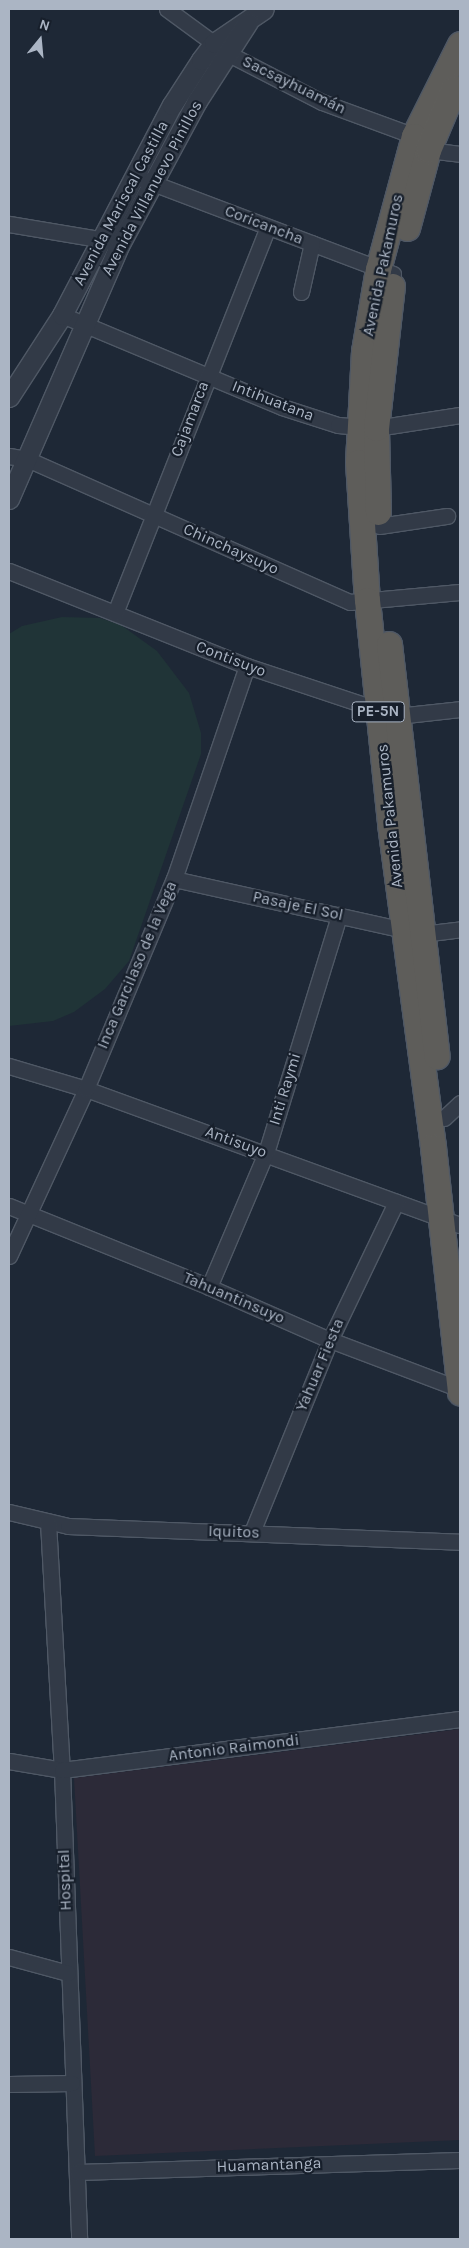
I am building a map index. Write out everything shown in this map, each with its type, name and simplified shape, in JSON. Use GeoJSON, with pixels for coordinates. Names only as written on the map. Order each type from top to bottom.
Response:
{"type":"FeatureCollection","features":[{"type":"Feature","properties":{"kind":"highway","name":"Avenida Pakamuros"},"geometry":{"type":"LineString","coordinates":[[455,1225],[412,932],[376,600],[367,428],[386,272],[424,143],[460,44]]}},
{"type":"Feature","properties":{"kind":"highway","name":"Avenida Pakamuros"},"geometry":{"type":"LineString","coordinates":[[424,143],[460,75]]}},
{"type":"Feature","properties":{"kind":"highway","name":"Avenida Pakamuros"},"geometry":{"type":"LineString","coordinates":[[367,428],[379,526],[376,600]]}},
{"type":"Feature","properties":{"kind":"highway","name":"Avenida Pakamuros"},"geometry":{"type":"LineString","coordinates":[[412,932],[452,1111],[460,1393]]}},
{"type":"Feature","properties":{"kind":"street","name":"Sacsayhuamán"},"geometry":{"type":"LineString","coordinates":[[167,9],[221,48],[322,102],[424,143],[460,154]]}},
{"type":"Feature","properties":{"kind":"street","name":"Avenida Mariscal Castilla"},"geometry":{"type":"LineString","coordinates":[[9,397],[111,241],[134,176],[172,105],[221,48],[264,9]]}},
{"type":"Feature","properties":{"kind":"street","name":"Avenida Villanuevo Pinillos"},"geometry":{"type":"LineString","coordinates":[[9,499],[18,457],[84,326],[111,241],[155,184],[198,101],[221,48]]}},
{"type":"Feature","properties":{"kind":"street","name":"Coricancha"},"geometry":{"type":"LineString","coordinates":[[134,176],[386,272]]}},
{"type":"Feature","properties":{"kind":"street"},"geometry":{"type":"LineString","coordinates":[[9,224],[111,241]]}},
{"type":"Feature","properties":{"kind":"street","name":"Cajamarca"},"geometry":{"type":"LineString","coordinates":[[115,613],[207,376],[268,226]]}},
{"type":"Feature","properties":{"kind":"street"},"geometry":{"type":"LineString","coordinates":[[301,292],[312,243]]}},
{"type":"Feature","properties":{"kind":"street","name":"Intihuatana"},"geometry":{"type":"LineString","coordinates":[[62,316],[282,407],[338,425],[367,428],[460,415]]}},
{"type":"Feature","properties":{"kind":"street","name":"Chinchaysuyo"},"geometry":{"type":"LineString","coordinates":[[18,457],[154,514],[350,602],[460,592]]}},
{"type":"Feature","properties":{"kind":"street"},"geometry":{"type":"LineString","coordinates":[[379,526],[447,516]]}},
{"type":"Feature","properties":{"kind":"street","name":"Contisuyo"},"geometry":{"type":"LineString","coordinates":[[9,571],[247,666],[388,713],[460,709]]}},
{"type":"Feature","properties":{"kind":"street","name":"Inca Garcilaso de la Vega"},"geometry":{"type":"LineString","coordinates":[[9,1256],[26,1215],[86,1089],[174,879],[247,666]]}},
{"type":"Feature","properties":{"kind":"street","name":"Pasaje El Sol"},"geometry":{"type":"LineString","coordinates":[[174,879],[412,932]]}},
{"type":"Feature","properties":{"kind":"street","name":"Inti Raymi"},"geometry":{"type":"LineString","coordinates":[[209,1287],[266,1152],[340,915]]}},
{"type":"Feature","properties":{"kind":"street"},"geometry":{"type":"LineString","coordinates":[[412,932],[460,929]]}},
{"type":"Feature","properties":{"kind":"street","name":"Antisuyo"},"geometry":{"type":"LineString","coordinates":[[9,1066],[86,1089],[266,1152],[455,1225]]}},
{"type":"Feature","properties":{"kind":"street","name":"Yahuar Fiesta"},"geometry":{"type":"LineString","coordinates":[[252,1532],[330,1340],[396,1202]]}},
{"type":"Feature","properties":{"kind":"street","name":"Tahuantinsuyo"},"geometry":{"type":"LineString","coordinates":[[9,1206],[26,1215],[209,1287],[330,1340],[460,1389]]}},
{"type":"Feature","properties":{"kind":"street","name":"Iquitos"},"geometry":{"type":"LineString","coordinates":[[9,1512],[68,1526],[252,1532],[460,1542]]}},
{"type":"Feature","properties":{"kind":"street","name":"Hospital"},"geometry":{"type":"LineString","coordinates":[[48,1522],[62,1770],[79,2239]]}},
{"type":"Feature","properties":{"kind":"street","name":"Antonio Raimondi"},"geometry":{"type":"LineString","coordinates":[[9,1761],[62,1770],[460,1719]]}},
{"type":"Feature","properties":{"kind":"street"},"geometry":{"type":"LineString","coordinates":[[9,1957],[68,1972]]}},
{"type":"Feature","properties":{"kind":"street"},"geometry":{"type":"LineString","coordinates":[[9,2084],[72,2083]]}},
{"type":"Feature","properties":{"kind":"street","name":"Huamantanga"},"geometry":{"type":"LineString","coordinates":[[77,2172],[460,2160]]}},
{"type":"Feature","properties":{"kind":"shaded area"},"geometry":{"type":"Polygon","coordinates":[[[460,1729],[460,2140],[95,2156],[74,1778],[460,1729]]]}},
{"type":"Feature","properties":{"kind":"green space"},"geometry":{"type":"Polygon","coordinates":[[[62,617],[100,618],[121,625],[157,651],[189,693],[201,733],[201,754],[129,961],[105,989],[74,1012],[53,1021],[9,1026],[9,634],[22,626],[62,617]]]}}]}
